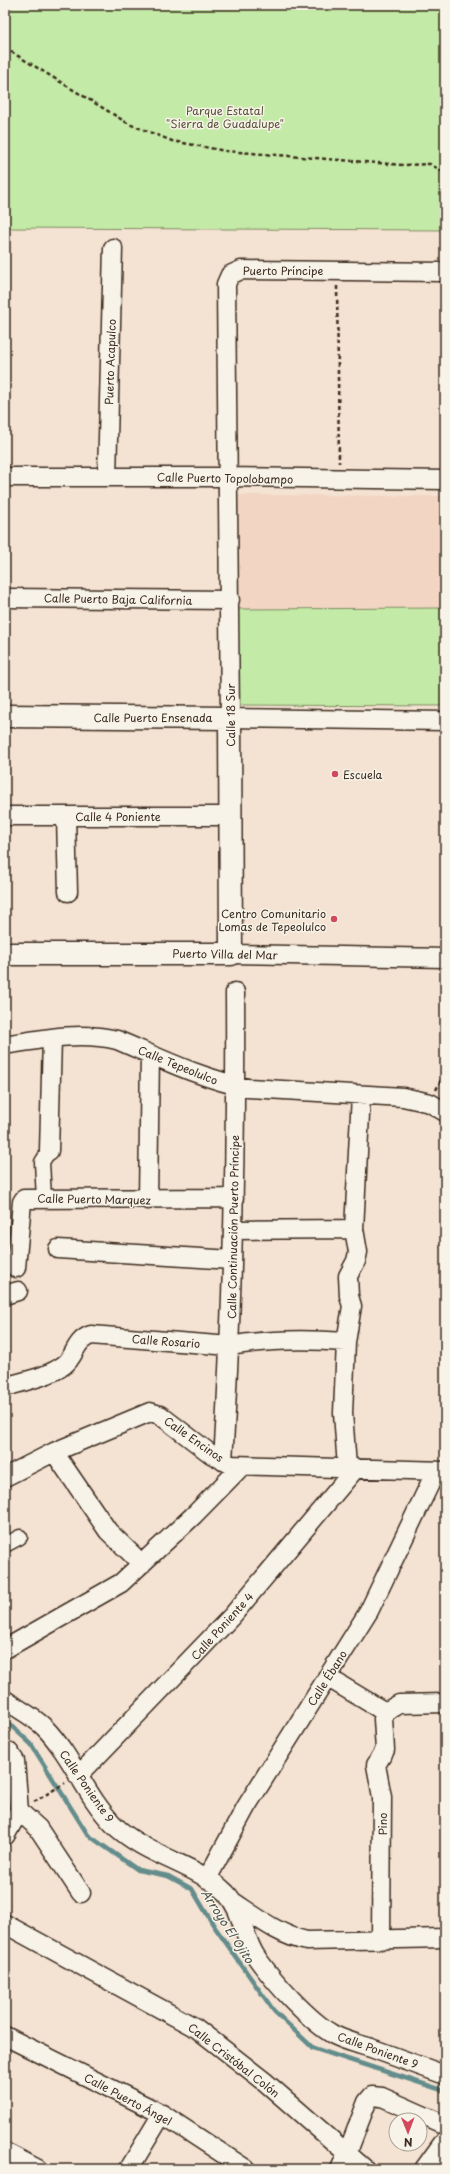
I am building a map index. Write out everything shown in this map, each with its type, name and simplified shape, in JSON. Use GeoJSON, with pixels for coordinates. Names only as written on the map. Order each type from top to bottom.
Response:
{"type":"FeatureCollection","features":[{"type":"Feature","properties":{"kind":"street","name":"Puerto Acapulco"},"geometry":{"type":"LineString","coordinates":[[107,476],[113,248]]}},
{"type":"Feature","properties":{"kind":"street","name":"Puerto Príncipe"},"geometry":{"type":"LineString","coordinates":[[228,477],[227,279],[234,271],[337,270],[445,272]]}},
{"type":"Feature","properties":{"kind":"street","name":"Calle Puerto Topolobampo"},"geometry":{"type":"LineString","coordinates":[[5,477],[107,476],[339,480],[445,480]]}},
{"type":"Feature","properties":{"kind":"street","name":"Calle 18 Sur"},"geometry":{"type":"LineString","coordinates":[[228,477],[230,600],[231,954]]}},
{"type":"Feature","properties":{"kind":"street","name":"Calle Puerto Baja California"},"geometry":{"type":"LineString","coordinates":[[5,598],[230,600]]}},
{"type":"Feature","properties":{"kind":"street","name":"Calle Puerto Ensenada"},"geometry":{"type":"LineString","coordinates":[[5,716],[445,721]]}},
{"type":"Feature","properties":{"kind":"street","name":"Calle 4 Poniente"},"geometry":{"type":"LineString","coordinates":[[5,816],[231,816]]}},
{"type":"Feature","properties":{"kind":"street"},"geometry":{"type":"LineString","coordinates":[[66,817],[68,892]]}},
{"type":"Feature","properties":{"kind":"street","name":"Puerto Villa del Mar"},"geometry":{"type":"LineString","coordinates":[[5,954],[231,954],[445,958]]}},
{"type":"Feature","properties":{"kind":"street","name":"Calle Continuación Puerto Príncipe"},"geometry":{"type":"LineString","coordinates":[[223,1461],[230,1346],[234,1198],[236,1086],[235,992]]}},
{"type":"Feature","properties":{"kind":"street","name":"Calle Tepeolulco"},"geometry":{"type":"LineString","coordinates":[[5,1045],[74,1036],[105,1037],[118,1040],[215,1081],[236,1086],[417,1100],[430,1103],[445,1112]]}},
{"type":"Feature","properties":{"kind":"street"},"geometry":{"type":"LineString","coordinates":[[44,1198],[42,1162],[49,1151],[52,1038]]}},
{"type":"Feature","properties":{"kind":"street"},"geometry":{"type":"LineString","coordinates":[[148,1200],[150,1054]]}},
{"type":"Feature","properties":{"kind":"street"},"geometry":{"type":"LineString","coordinates":[[352,1468],[343,1413],[346,1342],[352,1306],[349,1296],[348,1276],[358,1252],[354,1229],[362,1095]]}},
{"type":"Feature","properties":{"kind":"street","name":"Calle Puerto Marquez"},"geometry":{"type":"LineString","coordinates":[[16,1268],[22,1200],[28,1198],[148,1200],[234,1198]]}},
{"type":"Feature","properties":{"kind":"street"},"geometry":{"type":"LineString","coordinates":[[233,1230],[354,1229]]}},
{"type":"Feature","properties":{"kind":"street"},"geometry":{"type":"LineString","coordinates":[[58,1249],[232,1260]]}},
{"type":"Feature","properties":{"kind":"street","name":"Calle Rosario"},"geometry":{"type":"LineString","coordinates":[[5,1387],[53,1371],[66,1364],[82,1338],[90,1335],[230,1346],[247,1343],[304,1339],[346,1342]]}},
{"type":"Feature","properties":{"kind":"street","name":"Calle Encinos"},"geometry":{"type":"LineString","coordinates":[[5,1477],[54,1452],[150,1412],[160,1415],[223,1461],[232,1465],[441,1471]]}},
{"type":"Feature","properties":{"kind":"street"},"geometry":{"type":"LineString","coordinates":[[54,1452],[108,1531],[142,1564]]}},
{"type":"Feature","properties":{"kind":"street"},"geometry":{"type":"LineString","coordinates":[[5,1649],[100,1596],[120,1583],[142,1564],[242,1466]]}},
{"type":"Feature","properties":{"kind":"street","name":"Calle Poniente 4"},"geometry":{"type":"LineString","coordinates":[[78,1776],[232,1616],[352,1468]]}},
{"type":"Feature","properties":{"kind":"street","name":"Calle Ébano"},"geometry":{"type":"LineString","coordinates":[[207,1879],[246,1807],[382,1588],[441,1471]]}},
{"type":"Feature","properties":{"kind":"street"},"geometry":{"type":"LineString","coordinates":[[5,1545],[20,1537]]}},
{"type":"Feature","properties":{"kind":"street"},"geometry":{"type":"LineString","coordinates":[[327,1677],[385,1712],[399,1704],[445,1702]]}},
{"type":"Feature","properties":{"kind":"street","name":"Calle Poniente 9"},"geometry":{"type":"LineString","coordinates":[[5,1700],[44,1727],[57,1742],[78,1776],[106,1815],[124,1834],[142,1846],[216,1884],[232,1901],[248,1942],[258,1960],[298,2005],[318,2024],[347,2041],[445,2075]]}},
{"type":"Feature","properties":{"kind":"street","name":"Pino"},"geometry":{"type":"LineString","coordinates":[[381,1940],[382,1797],[376,1766],[385,1750],[383,1719],[385,1712]]}},
{"type":"Feature","properties":{"kind":"street"},"geometry":{"type":"LineString","coordinates":[[5,1836],[19,1811],[15,1762],[10,1752]]}},
{"type":"Feature","properties":{"kind":"street"},"geometry":{"type":"LineString","coordinates":[[19,1811],[38,1828],[81,1893]]}},
{"type":"Feature","properties":{"kind":"street"},"geometry":{"type":"LineString","coordinates":[[232,1901],[267,1924],[297,1939],[307,1941],[445,1938]]}},
{"type":"Feature","properties":{"kind":"street","name":"Calle Cristóbal Colón"},"geometry":{"type":"LineString","coordinates":[[5,1924],[196,2028],[264,2081],[343,2162],[365,2169]]}},
{"type":"Feature","properties":{"kind":"street","name":"Calle Puerto Ángel"},"geometry":{"type":"LineString","coordinates":[[5,2036],[162,2114],[244,2168]]}},
{"type":"Feature","properties":{"kind":"street"},"geometry":{"type":"LineString","coordinates":[[343,2162],[367,2102],[372,2096],[382,2097],[445,2125]]}},
{"type":"Feature","properties":{"kind":"street"},"geometry":{"type":"LineString","coordinates":[[130,2169],[162,2114]]}},
{"type":"Feature","properties":{"kind":"street"},"geometry":{"type":"LineString","coordinates":[[424,2169],[445,2140]]}},
{"type":"Feature","properties":{"kind":"street"},"geometry":{"type":"LineString","coordinates":[[5,2152],[38,2169]]}},
{"type":"Feature","properties":{"kind":"path"},"geometry":{"type":"LineString","coordinates":[[5,48],[129,124],[172,141],[226,151],[403,165],[430,164],[445,173]]}},
{"type":"Feature","properties":{"kind":"path"},"geometry":{"type":"LineString","coordinates":[[337,270],[339,480]]}},
{"type":"Feature","properties":{"kind":"path"},"geometry":{"type":"LineString","coordinates":[[19,1811],[78,1776]]}},
{"type":"Feature","properties":{"kind":"shaded area"},"geometry":{"type":"Polygon","coordinates":[[[237,495],[445,496],[445,608],[235,609],[237,495]]]}},
{"type":"Feature","properties":{"kind":"green space","name":"Parque Estatal \"Sierra de Guadalupe\""},"geometry":{"type":"Polygon","coordinates":[[[5,5],[445,5],[445,230],[5,228],[5,5]]]}},
{"type":"Feature","properties":{"kind":"green space"},"geometry":{"type":"Polygon","coordinates":[[[445,608],[445,706],[232,705],[235,609],[445,608]]]}},
{"type":"Feature","properties":{"kind":"waterway","name":"Arroyo El Ojito"},"geometry":{"type":"LineString","coordinates":[[5,1720],[31,1744],[88,1835],[138,1870],[168,1876],[192,1889],[214,1926],[274,2011],[313,2048],[445,2091]]}},
{"type":"Feature","properties":{"kind":"place","name":"Escuela"},"geometry":{"type":"Point","coordinates":[335,774]}},
{"type":"Feature","properties":{"kind":"place","name":"Centro Comunitario Lomas de Tepeolulco"},"geometry":{"type":"Point","coordinates":[334,919]}}]}
